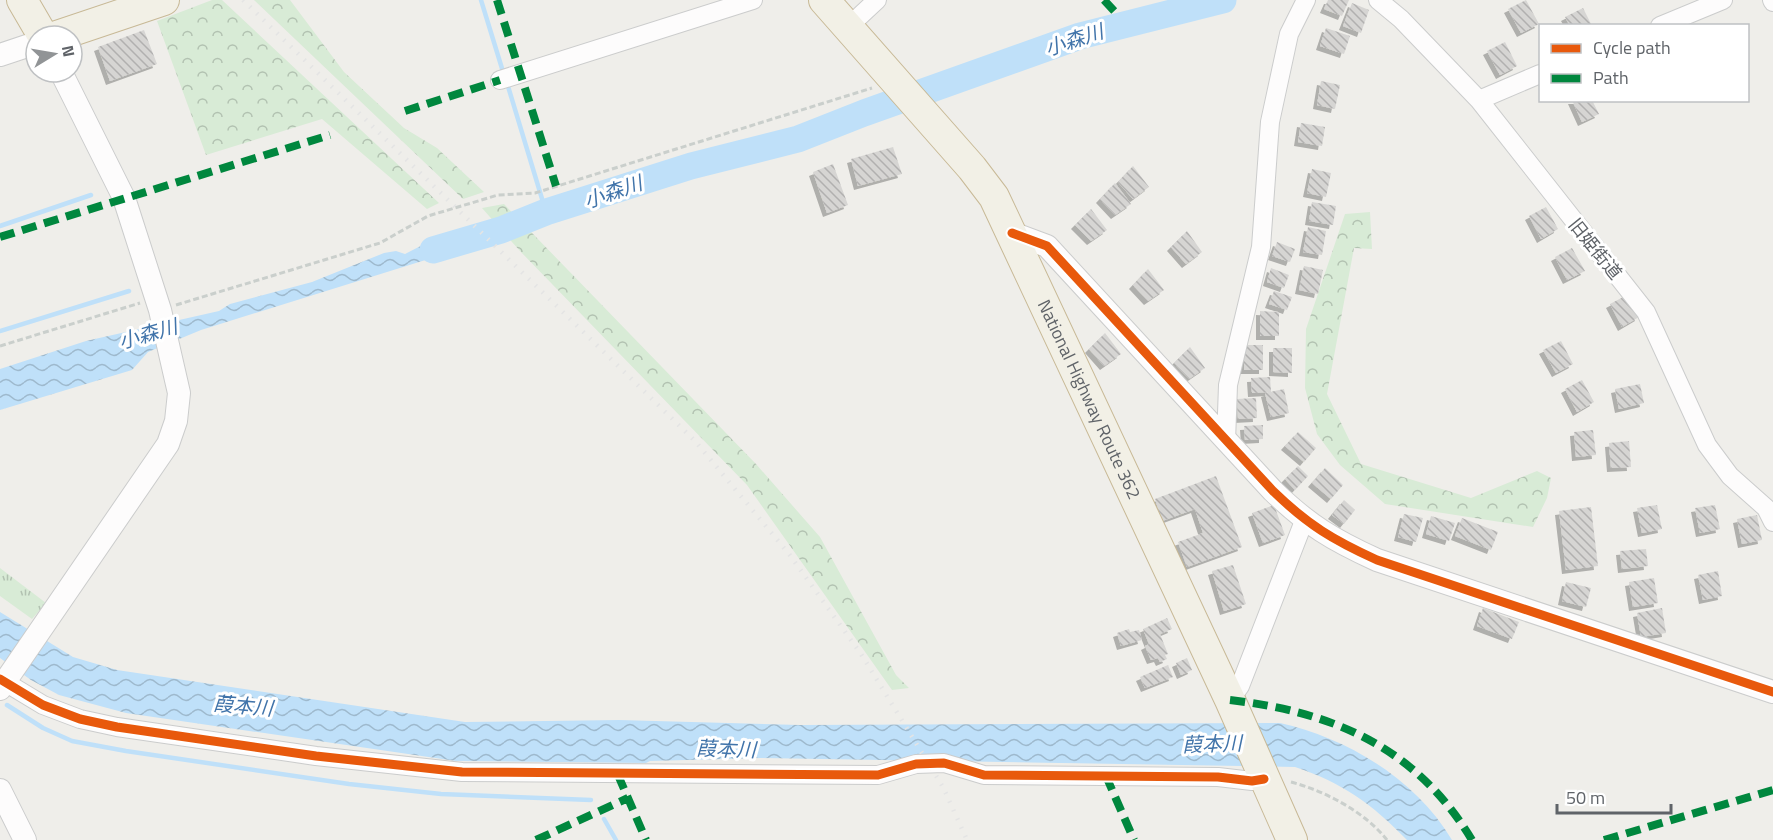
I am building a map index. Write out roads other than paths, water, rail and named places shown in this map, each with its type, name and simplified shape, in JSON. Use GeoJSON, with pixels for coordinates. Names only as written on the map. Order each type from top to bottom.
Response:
{"type":"FeatureCollection","features":[{"type":"Feature","properties":{"kind":"highway"},"geometry":{"type":"LineString","coordinates":[[22,0],[36,24]]}},
{"type":"Feature","properties":{"kind":"highway"},"geometry":{"type":"LineString","coordinates":[[84,27],[164,0]]}},
{"type":"Feature","properties":{"kind":"highway","name":"National Highway Route 362"},"geometry":{"type":"LineString","coordinates":[[824,0],[888,85],[923,111],[994,198],[1232,705],[1270,778],[1292,840]]}},
{"type":"Feature","properties":{"kind":"street"},"geometry":{"type":"LineString","coordinates":[[507,78],[753,0]]}},
{"type":"Feature","properties":{"kind":"street"},"geometry":{"type":"LineString","coordinates":[[847,28],[877,0]]}},
{"type":"Feature","properties":{"kind":"street"},"geometry":{"type":"LineString","coordinates":[[1226,442],[1228,385],[1261,247],[1270,122],[1289,34],[1306,0]]}},
{"type":"Feature","properties":{"kind":"street","name":"旧姫街道"},"geometry":{"type":"LineString","coordinates":[[1378,0],[1401,19],[1479,100],[1646,312],[1707,445],[1730,476],[1771,512]]}},
{"type":"Feature","properties":{"kind":"street"},"geometry":{"type":"LineString","coordinates":[[1665,24],[1723,0]]}},
{"type":"Feature","properties":{"kind":"street"},"geometry":{"type":"LineString","coordinates":[[0,55],[24,47]]}},
{"type":"Feature","properties":{"kind":"street"},"geometry":{"type":"LineString","coordinates":[[1479,100],[1539,74]]}},
{"type":"Feature","properties":{"kind":"street"},"geometry":{"type":"LineString","coordinates":[[67,84],[124,198],[158,304],[179,393],[176,421],[168,444],[42,631],[3,681],[43,705],[80,719],[117,727],[316,756],[462,772],[878,775],[916,764],[944,763],[984,775],[1218,777],[1252,781],[1270,778]]}},
{"type":"Feature","properties":{"kind":"street"},"geometry":{"type":"LineString","coordinates":[[1012,233],[1047,246],[1226,442],[1304,521],[1336,542],[1377,560],[1773,692]]}},
{"type":"Feature","properties":{"kind":"street"},"geometry":{"type":"LineString","coordinates":[[1232,705],[1304,521]]}},
{"type":"Feature","properties":{"kind":"street"},"geometry":{"type":"LineString","coordinates":[[3,801],[25,840]]}},
{"type":"Feature","properties":{"kind":"water"},"geometry":{"type":"Polygon","coordinates":[[[471,235],[464,248],[201,330],[148,352],[132,370],[0,410],[0,369],[86,341],[219,311],[230,304],[312,282],[384,253],[396,251],[405,254],[440,236],[471,235]]]}},
{"type":"Feature","properties":{"kind":"water","name":"葭本川"},"geometry":{"type":"Polygon","coordinates":[[[0,612],[73,657],[117,670],[465,722],[619,720],[800,725],[1280,723],[1330,739],[1378,764],[1419,798],[1452,840],[1407,840],[1356,796],[1328,780],[1295,767],[760,758],[650,761],[646,763],[456,761],[126,713],[59,695],[31,680],[0,658],[0,612]]]}},
{"type":"Feature","properties":{"kind":"waterway"},"geometry":{"type":"LineString","coordinates":[[481,0],[504,75]]}},
{"type":"Feature","properties":{"kind":"waterway","name":"小森川"},"geometry":{"type":"LineString","coordinates":[[433,250],[501,230],[546,212],[691,166],[798,139],[1080,36],[1223,0]]}},
{"type":"Feature","properties":{"kind":"waterway"},"geometry":{"type":"LineString","coordinates":[[507,83],[546,212]]}},
{"type":"Feature","properties":{"kind":"waterway"},"geometry":{"type":"LineString","coordinates":[[0,226],[91,195]]}},
{"type":"Feature","properties":{"kind":"waterway"},"geometry":{"type":"LineString","coordinates":[[0,331],[129,291]]}},
{"type":"Feature","properties":{"kind":"waterway"},"geometry":{"type":"LineString","coordinates":[[7,705],[43,728],[72,741],[126,751],[349,784],[441,794],[591,800]]}},
{"type":"Feature","properties":{"kind":"waterway"},"geometry":{"type":"LineString","coordinates":[[604,819],[616,840]]}},
{"type":"Feature","properties":{"kind":"railway"},"geometry":{"type":"LineString","coordinates":[[243,0],[695,441],[789,554],[861,654],[943,787],[967,840]]}}]}
